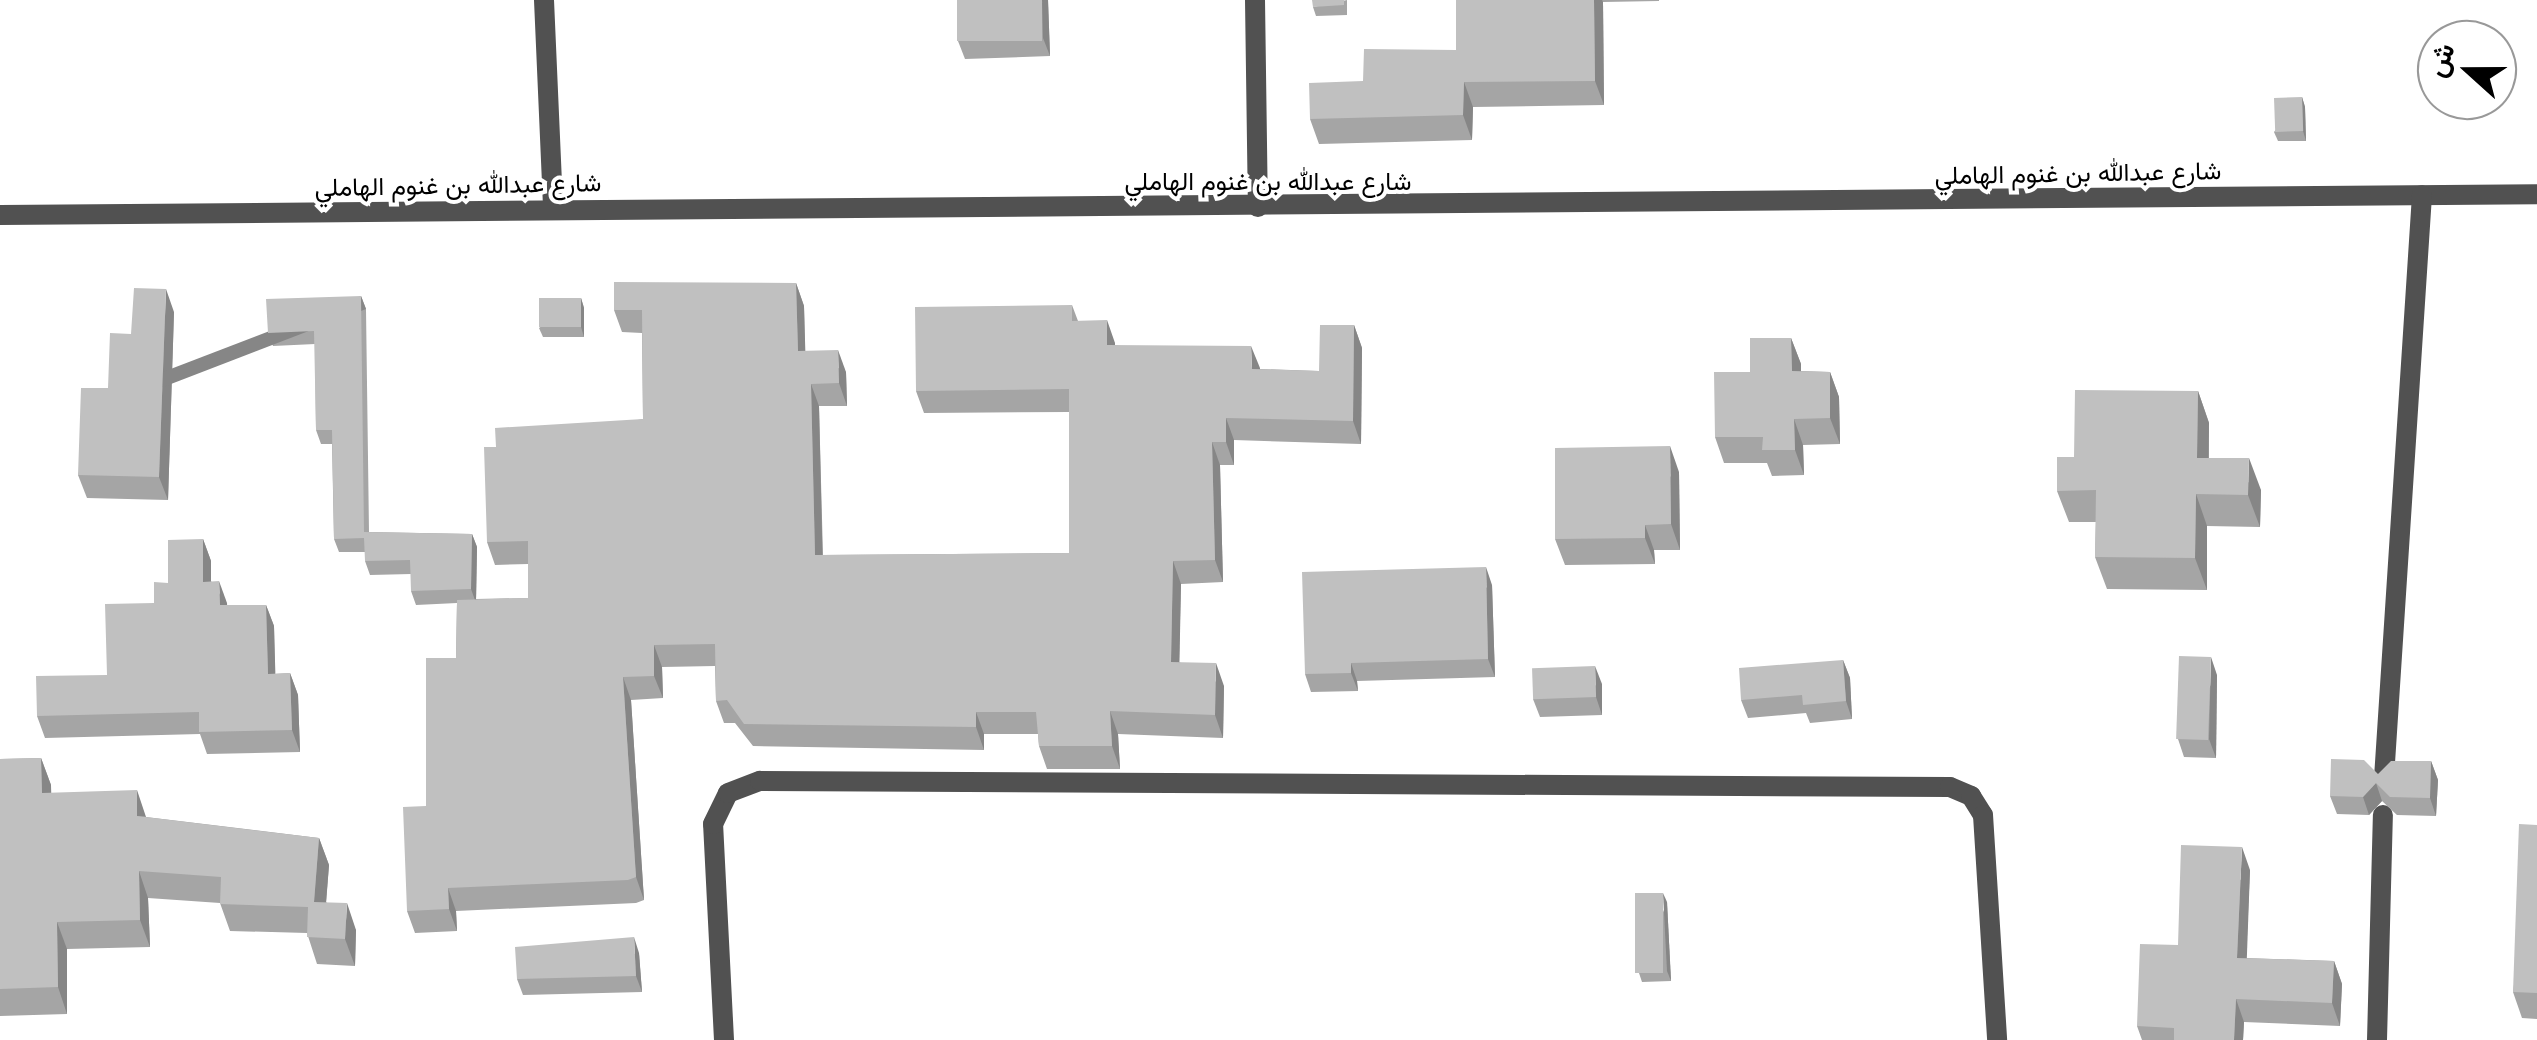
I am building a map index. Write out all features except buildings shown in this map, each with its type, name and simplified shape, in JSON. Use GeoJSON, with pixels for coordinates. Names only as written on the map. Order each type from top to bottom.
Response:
{"type":"FeatureCollection","features":[{"type":"Feature","properties":{"kind":"street"},"geometry":{"type":"LineString","coordinates":[[544,0],[553,210]]}},
{"type":"Feature","properties":{"kind":"street"},"geometry":{"type":"LineString","coordinates":[[1255,0],[1258,207]]}},
{"type":"Feature","properties":{"kind":"street","name":"شارع عبدالله بن غنوم الهاملي"},"geometry":{"type":"LineString","coordinates":[[0,214],[2537,194]]}},
{"type":"Feature","properties":{"kind":"street"},"geometry":{"type":"LineString","coordinates":[[2384,778],[2422,195]]}},
{"type":"Feature","properties":{"kind":"street"},"geometry":{"type":"LineString","coordinates":[[724,1040],[713,824],[728,794],[760,781],[1950,788],[1970,796],[1983,815],[1998,1040]]}},
{"type":"Feature","properties":{"kind":"street"},"geometry":{"type":"LineString","coordinates":[[2378,1040],[2383,815]]}}]}
